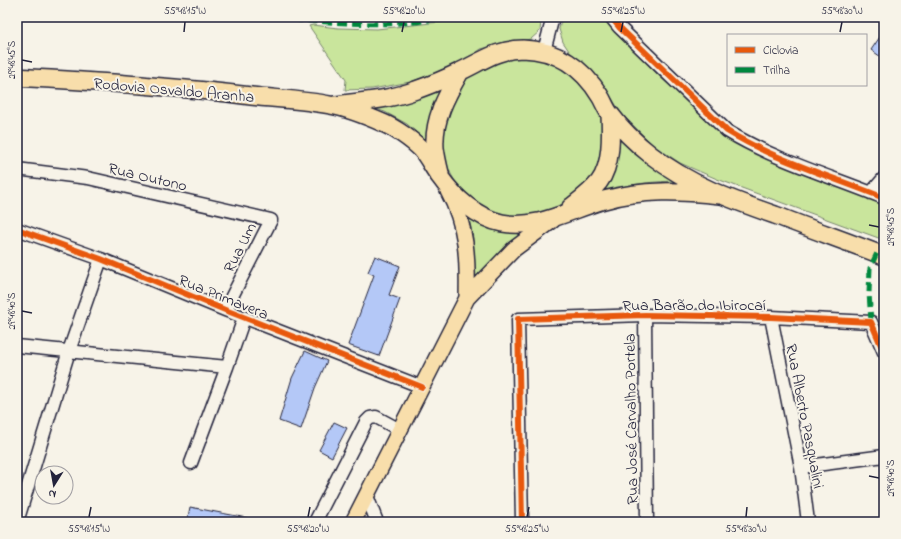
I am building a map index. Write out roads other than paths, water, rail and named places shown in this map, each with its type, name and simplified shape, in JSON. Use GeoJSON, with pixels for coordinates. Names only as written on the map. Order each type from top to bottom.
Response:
{"type":"FeatureCollection","features":[{"type":"Feature","properties":{"kind":"highway"},"geometry":{"type":"LineString","coordinates":[[331,105],[386,98],[414,91],[460,72],[500,52],[523,49],[544,52],[571,63],[588,78],[610,115],[651,155],[673,170],[720,195],[884,256]]}},
{"type":"Feature","properties":{"kind":"highway"},"geometry":{"type":"LineString","coordinates":[[441,179],[435,147],[436,126],[440,110],[460,72]]}},
{"type":"Feature","properties":{"kind":"highway","name":"Rodovia Osvaldo Aranha"},"geometry":{"type":"LineString","coordinates":[[17,77],[192,88],[331,105]]}},
{"type":"Feature","properties":{"kind":"highway"},"geometry":{"type":"LineString","coordinates":[[331,105],[385,124],[403,135],[421,149],[441,179],[454,194],[473,211],[486,218],[502,223],[525,224],[536,222],[604,200],[629,194],[684,191],[720,195]]}},
{"type":"Feature","properties":{"kind":"highway"},"geometry":{"type":"LineString","coordinates":[[561,214],[582,198],[600,181],[606,166],[611,141],[610,115]]}},
{"type":"Feature","properties":{"kind":"main road"},"geometry":{"type":"LineString","coordinates":[[441,179],[455,204],[462,223],[468,267],[467,298]]}},
{"type":"Feature","properties":{"kind":"main road"},"geometry":{"type":"LineString","coordinates":[[353,522],[467,298],[514,249],[561,214]]}},
{"type":"Feature","properties":{"kind":"street"},"geometry":{"type":"LineString","coordinates":[[544,52],[553,17]]}},
{"type":"Feature","properties":{"kind":"street"},"geometry":{"type":"LineString","coordinates":[[611,17],[619,27],[727,131],[766,152],[884,198]]}},
{"type":"Feature","properties":{"kind":"street","name":"Rua Outono"},"geometry":{"type":"LineString","coordinates":[[17,169],[88,178],[271,220]]}},
{"type":"Feature","properties":{"kind":"street"},"geometry":{"type":"LineString","coordinates":[[870,193],[884,178]]}},
{"type":"Feature","properties":{"kind":"street","name":"Rua Um"},"geometry":{"type":"LineString","coordinates":[[225,310],[271,220]]}},
{"type":"Feature","properties":{"kind":"street","name":"Rua Primavera"},"geometry":{"type":"LineString","coordinates":[[17,229],[101,259],[244,318],[422,387]]}},
{"type":"Feature","properties":{"kind":"street"},"geometry":{"type":"LineString","coordinates":[[17,522],[69,351],[101,259]]}},
{"type":"Feature","properties":{"kind":"street","name":"Rua Barão do Ibirocaí"},"geometry":{"type":"LineString","coordinates":[[522,522],[518,319],[645,315],[771,317],[871,322],[884,352]]}},
{"type":"Feature","properties":{"kind":"street","name":"Rua José Carvalho Portela"},"geometry":{"type":"LineString","coordinates":[[645,315],[647,522]]}},
{"type":"Feature","properties":{"kind":"street","name":"Rua Alberto Pasqualini"},"geometry":{"type":"LineString","coordinates":[[771,317],[801,467],[808,522]]}},
{"type":"Feature","properties":{"kind":"street"},"geometry":{"type":"LineString","coordinates":[[191,463],[244,318]]}},
{"type":"Feature","properties":{"kind":"street"},"geometry":{"type":"LineString","coordinates":[[17,346],[227,367]]}},
{"type":"Feature","properties":{"kind":"street"},"geometry":{"type":"LineString","coordinates":[[315,522],[366,422],[370,418],[376,417],[400,430]]}},
{"type":"Feature","properties":{"kind":"street"},"geometry":{"type":"LineString","coordinates":[[801,467],[884,456]]}},
{"type":"Feature","properties":{"kind":"street"},"geometry":{"type":"LineString","coordinates":[[367,496],[377,522]]}}]}
